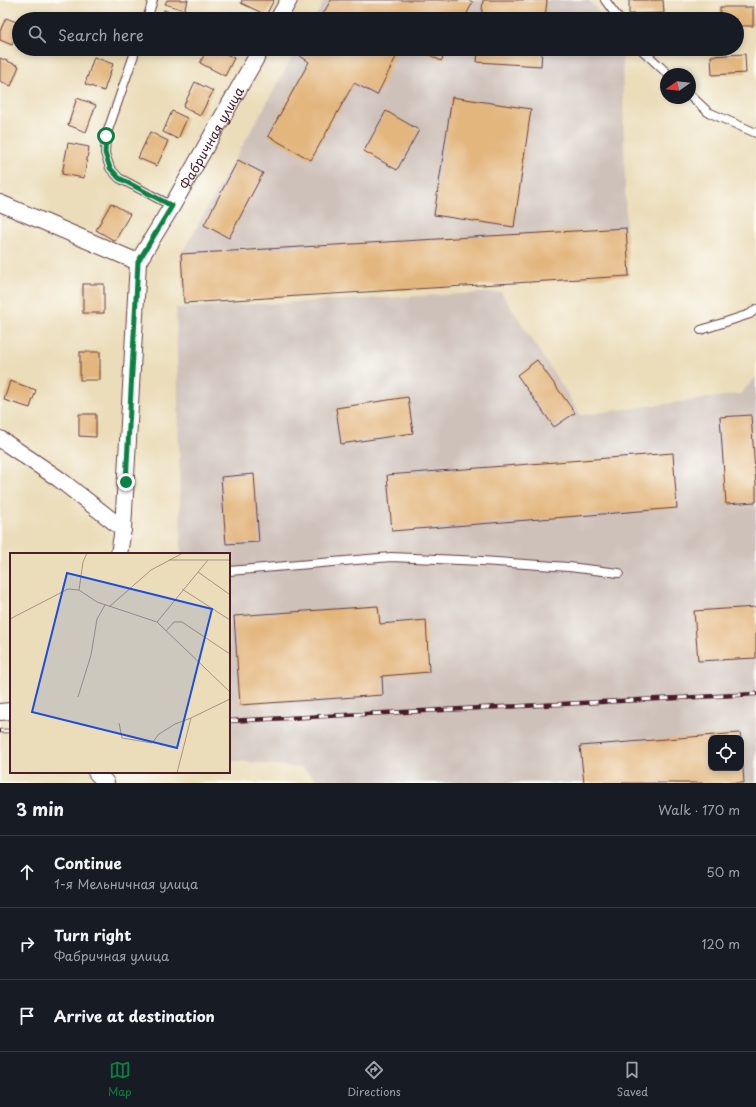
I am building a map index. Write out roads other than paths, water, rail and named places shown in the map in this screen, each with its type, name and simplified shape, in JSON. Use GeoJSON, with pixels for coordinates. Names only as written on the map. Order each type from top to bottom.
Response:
{"type":"FeatureCollection","features":[{"type":"Feature","properties":{"kind":"street"},"geometry":{"type":"LineString","coordinates":[[282,12],[289,0]]}},
{"type":"Feature","properties":{"kind":"street","name":"Фабричная улица"},"geometry":{"type":"LineString","coordinates":[[123,553],[123,529],[138,262],[172,206],[257,56]]}},
{"type":"Feature","properties":{"kind":"street"},"geometry":{"type":"LineString","coordinates":[[0,203],[138,262]]}},
{"type":"Feature","properties":{"kind":"street"},"geometry":{"type":"LineString","coordinates":[[0,439],[59,479],[123,529]]}},
{"type":"Feature","properties":{"kind":"street"},"geometry":{"type":"LineString","coordinates":[[0,712],[10,711]]}},
{"type":"Feature","properties":{"kind":"street"},"geometry":{"type":"LineString","coordinates":[[97,773],[106,783]]}},
{"type":"Feature","properties":{"kind":"lane"},"geometry":{"type":"LineString","coordinates":[[149,12],[153,0]]}},
{"type":"Feature","properties":{"kind":"lane"},"geometry":{"type":"LineString","coordinates":[[605,0],[613,12]]}},
{"type":"Feature","properties":{"kind":"lane"},"geometry":{"type":"LineString","coordinates":[[134,56],[106,136],[105,153],[110,168],[119,178],[172,206]]}},
{"type":"Feature","properties":{"kind":"lane"},"geometry":{"type":"LineString","coordinates":[[649,56],[662,68]]}},
{"type":"Feature","properties":{"kind":"lane"},"geometry":{"type":"LineString","coordinates":[[696,101],[708,112],[756,133]]}},
{"type":"Feature","properties":{"kind":"lane"},"geometry":{"type":"LineString","coordinates":[[701,330],[750,314],[756,309]]}},
{"type":"Feature","properties":{"kind":"lane"},"geometry":{"type":"LineString","coordinates":[[230,571],[391,557],[545,565],[618,573]]}},
{"type":"Feature","properties":{"kind":"railway"},"geometry":{"type":"LineString","coordinates":[[230,721],[756,694]]}},
{"type":"Feature","properties":{"kind":"railway"},"geometry":{"type":"LineString","coordinates":[[0,731],[10,731]]}}]}
